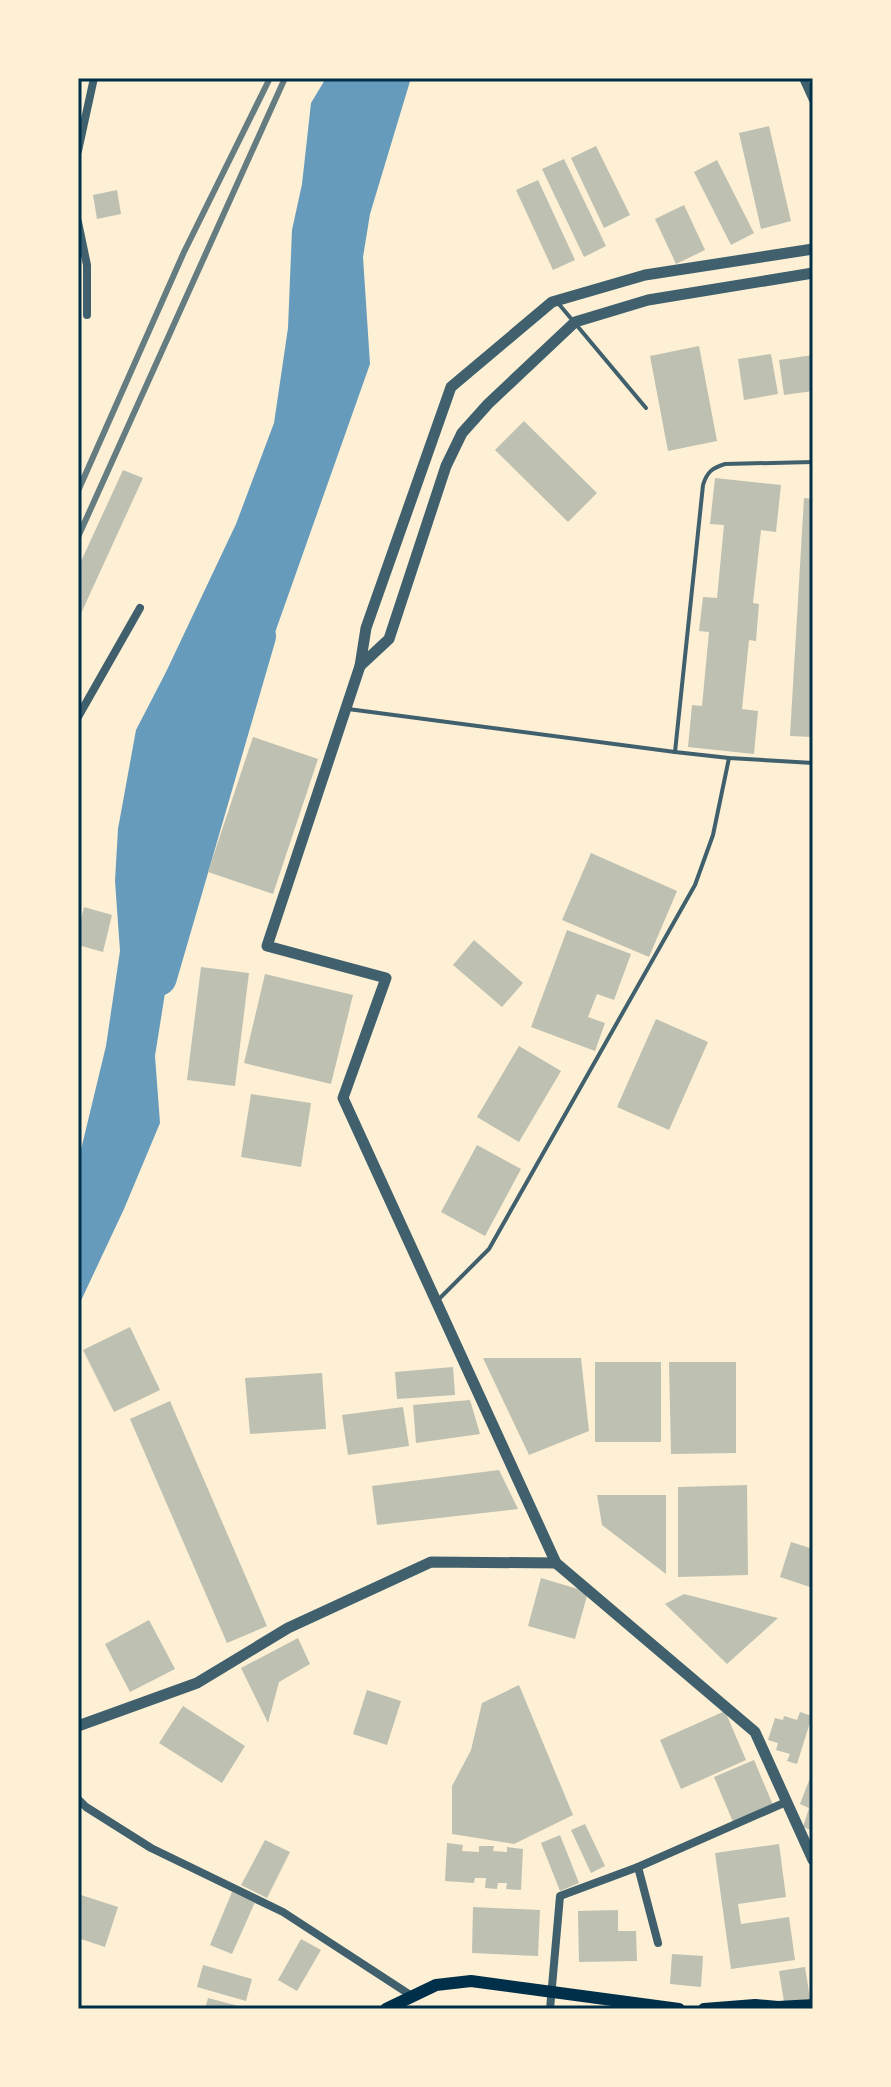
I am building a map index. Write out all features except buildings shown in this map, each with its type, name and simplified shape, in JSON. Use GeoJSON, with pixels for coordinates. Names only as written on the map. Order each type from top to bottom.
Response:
{"type":"FeatureCollection","features":[{"type":"Feature","properties":{"kind":"main road"},"geometry":{"type":"LineString","coordinates":[[386,2009],[436,1985],[471,1981],[679,2009]]}},
{"type":"Feature","properties":{"kind":"main road"},"geometry":{"type":"LineString","coordinates":[[704,2009],[813,2005]]}},
{"type":"Feature","properties":{"kind":"street"},"geometry":{"type":"LineString","coordinates":[[78,151],[94,78]]}},
{"type":"Feature","properties":{"kind":"street"},"geometry":{"type":"LineString","coordinates":[[803,78],[813,100]]}},
{"type":"Feature","properties":{"kind":"street"},"geometry":{"type":"LineString","coordinates":[[78,222],[87,265],[87,315]]}},
{"type":"Feature","properties":{"kind":"street"},"geometry":{"type":"LineString","coordinates":[[813,249],[645,275],[556,301],[451,387],[366,628],[360,666],[267,946],[386,978],[343,1098],[556,1563],[755,1732],[813,1860]]}},
{"type":"Feature","properties":{"kind":"street"},"geometry":{"type":"LineString","coordinates":[[360,666],[389,639],[446,466],[462,433],[488,404],[575,322],[648,300],[813,273]]}},
{"type":"Feature","properties":{"kind":"street"},"geometry":{"type":"LineString","coordinates":[[78,717],[140,608]]}},
{"type":"Feature","properties":{"kind":"street"},"geometry":{"type":"LineString","coordinates":[[78,1726],[197,1683],[288,1628],[431,1562],[556,1563]]}},
{"type":"Feature","properties":{"kind":"street"},"geometry":{"type":"LineString","coordinates":[[78,1799],[151,1848],[283,1912],[412,1996]]}},
{"type":"Feature","properties":{"kind":"street"},"geometry":{"type":"LineString","coordinates":[[550,2009],[560,1896],[638,1867],[786,1802]]}},
{"type":"Feature","properties":{"kind":"street"},"geometry":{"type":"LineString","coordinates":[[638,1867],[658,1943]]}},
{"type":"Feature","properties":{"kind":"lane"},"geometry":{"type":"LineString","coordinates":[[556,301],[646,408]]}},
{"type":"Feature","properties":{"kind":"lane"},"geometry":{"type":"LineString","coordinates":[[675,752],[701,500],[707,474],[714,467],[725,464],[813,462]]}},
{"type":"Feature","properties":{"kind":"lane"},"geometry":{"type":"LineString","coordinates":[[346,709],[675,752],[813,763]]}},
{"type":"Feature","properties":{"kind":"lane"},"geometry":{"type":"LineString","coordinates":[[436,1302],[489,1249],[695,885],[713,835],[729,758]]}},
{"type":"Feature","properties":{"kind":"water"},"geometry":{"type":"Polygon","coordinates":[[[326,78],[411,78],[370,214],[363,257],[370,364],[266,658],[240,688],[222,724],[208,770],[184,828],[155,1056],[160,1123],[78,1307],[78,1162],[106,1046],[120,951],[115,881],[118,829],[136,730],[236,524],[274,423],[288,328],[292,230],[302,184],[311,103],[326,78]]]}},
{"type":"Feature","properties":{"kind":"waterway"},"geometry":{"type":"LineString","coordinates":[[158,977],[257,636]]}},
{"type":"Feature","properties":{"kind":"railway"},"geometry":{"type":"LineString","coordinates":[[78,491],[184,252],[270,78]]}},
{"type":"Feature","properties":{"kind":"railway"},"geometry":{"type":"LineString","coordinates":[[78,537],[285,78]]}}]}
